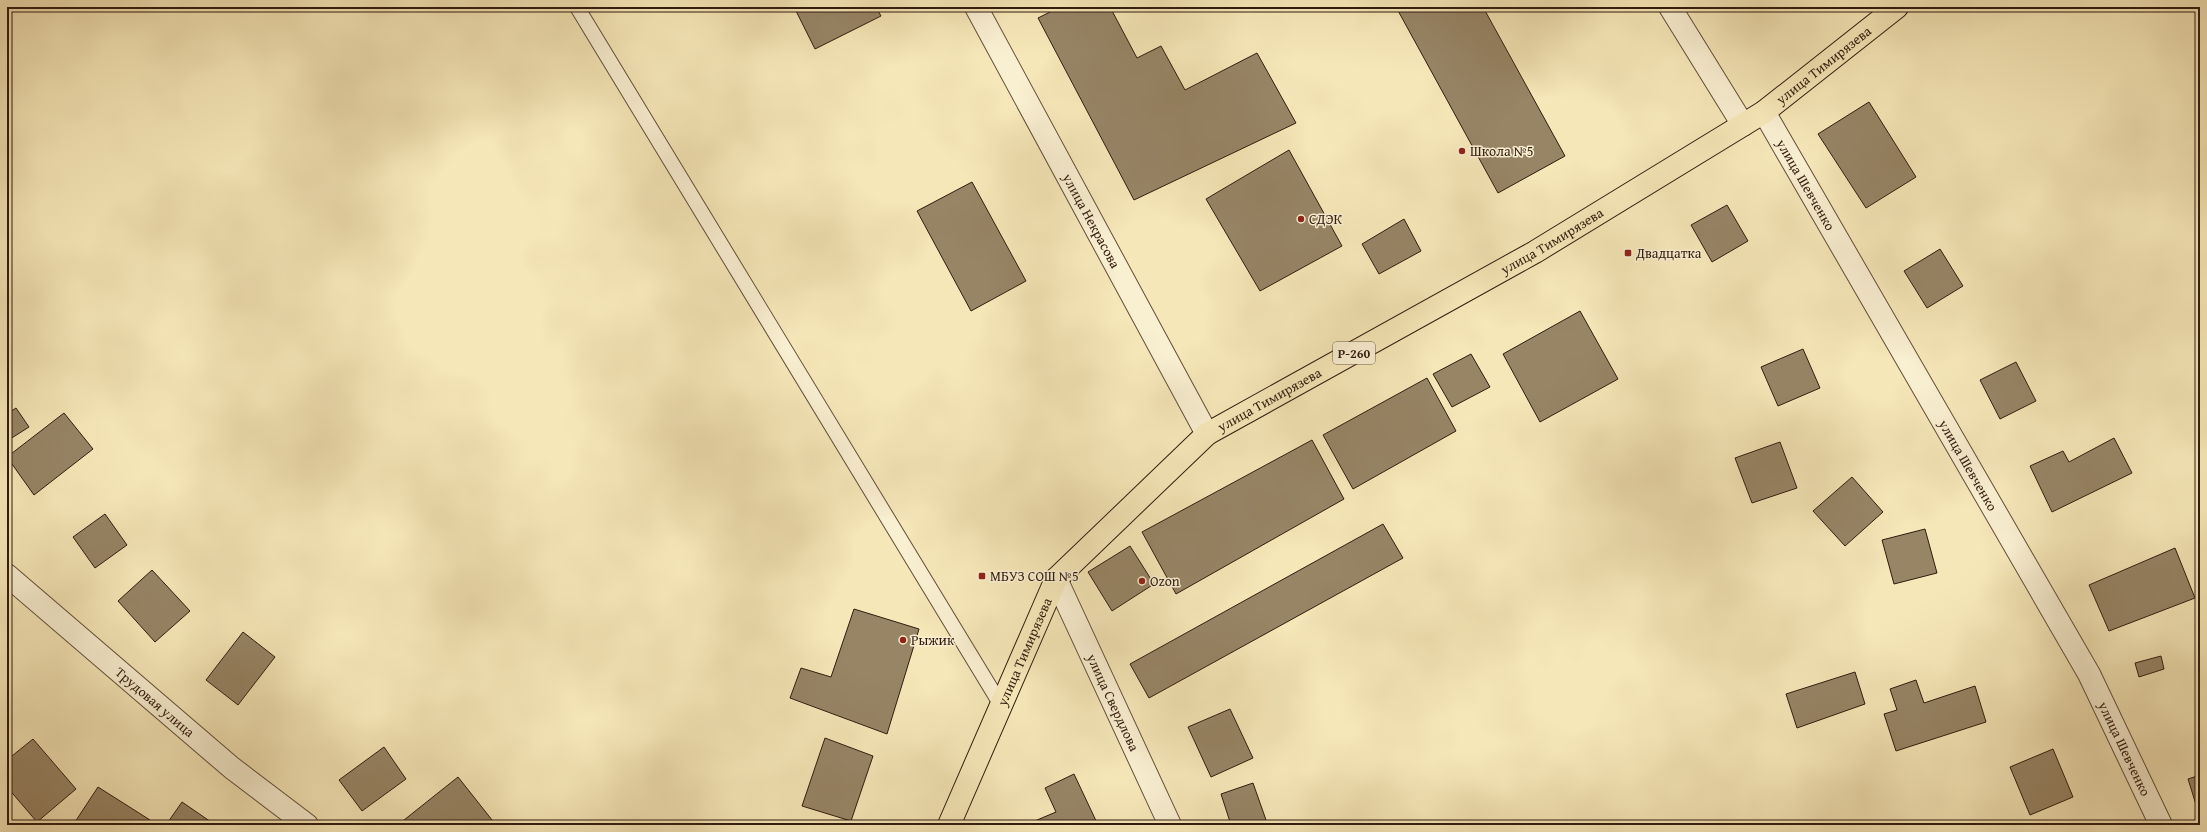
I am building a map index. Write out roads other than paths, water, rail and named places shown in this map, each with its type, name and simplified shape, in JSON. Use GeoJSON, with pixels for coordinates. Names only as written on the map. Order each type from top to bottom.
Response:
{"type":"FeatureCollection","features":[{"type":"Feature","properties":{"kind":"highway","name":"улица Тимирязева"},"geometry":{"type":"LineString","coordinates":[[949,825],[1056,579],[1207,434],[1535,252],[1743,125],[1764,112],[1897,7]]}},
{"type":"Feature","properties":{"kind":"street","name":"улица Некрасова"},"geometry":{"type":"LineString","coordinates":[[976,7],[1207,434]]}},
{"type":"Feature","properties":{"kind":"street"},"geometry":{"type":"LineString","coordinates":[[1670,7],[1743,125]]}},
{"type":"Feature","properties":{"kind":"street","name":"улица Шевченко"},"geometry":{"type":"LineString","coordinates":[[1764,112],[2089,674],[2161,825]]}},
{"type":"Feature","properties":{"kind":"street","name":"Трудовая улица"},"geometry":{"type":"LineString","coordinates":[[7,575],[232,768],[307,825]]}},
{"type":"Feature","properties":{"kind":"street","name":"улица Свердлова"},"geometry":{"type":"LineString","coordinates":[[1056,579],[1170,825]]}},
{"type":"Feature","properties":{"kind":"lane"},"geometry":{"type":"LineString","coordinates":[[577,7],[1001,705]]}},
{"type":"Feature","properties":{"kind":"place","name":"Школа №5"},"geometry":{"type":"Point","coordinates":[1462,151]}},
{"type":"Feature","properties":{"kind":"place","name":"СДЭК"},"geometry":{"type":"Point","coordinates":[1301,219]}},
{"type":"Feature","properties":{"kind":"place","name":"Двадцатка"},"geometry":{"type":"Point","coordinates":[1628,253]}},
{"type":"Feature","properties":{"kind":"place","name":"МБУЗ СОШ №5"},"geometry":{"type":"Point","coordinates":[982,576]}},
{"type":"Feature","properties":{"kind":"place","name":"Ozon"},"geometry":{"type":"Point","coordinates":[1142,581]}},
{"type":"Feature","properties":{"kind":"place","name":"Рыжик"},"geometry":{"type":"Point","coordinates":[903,640]}}]}
